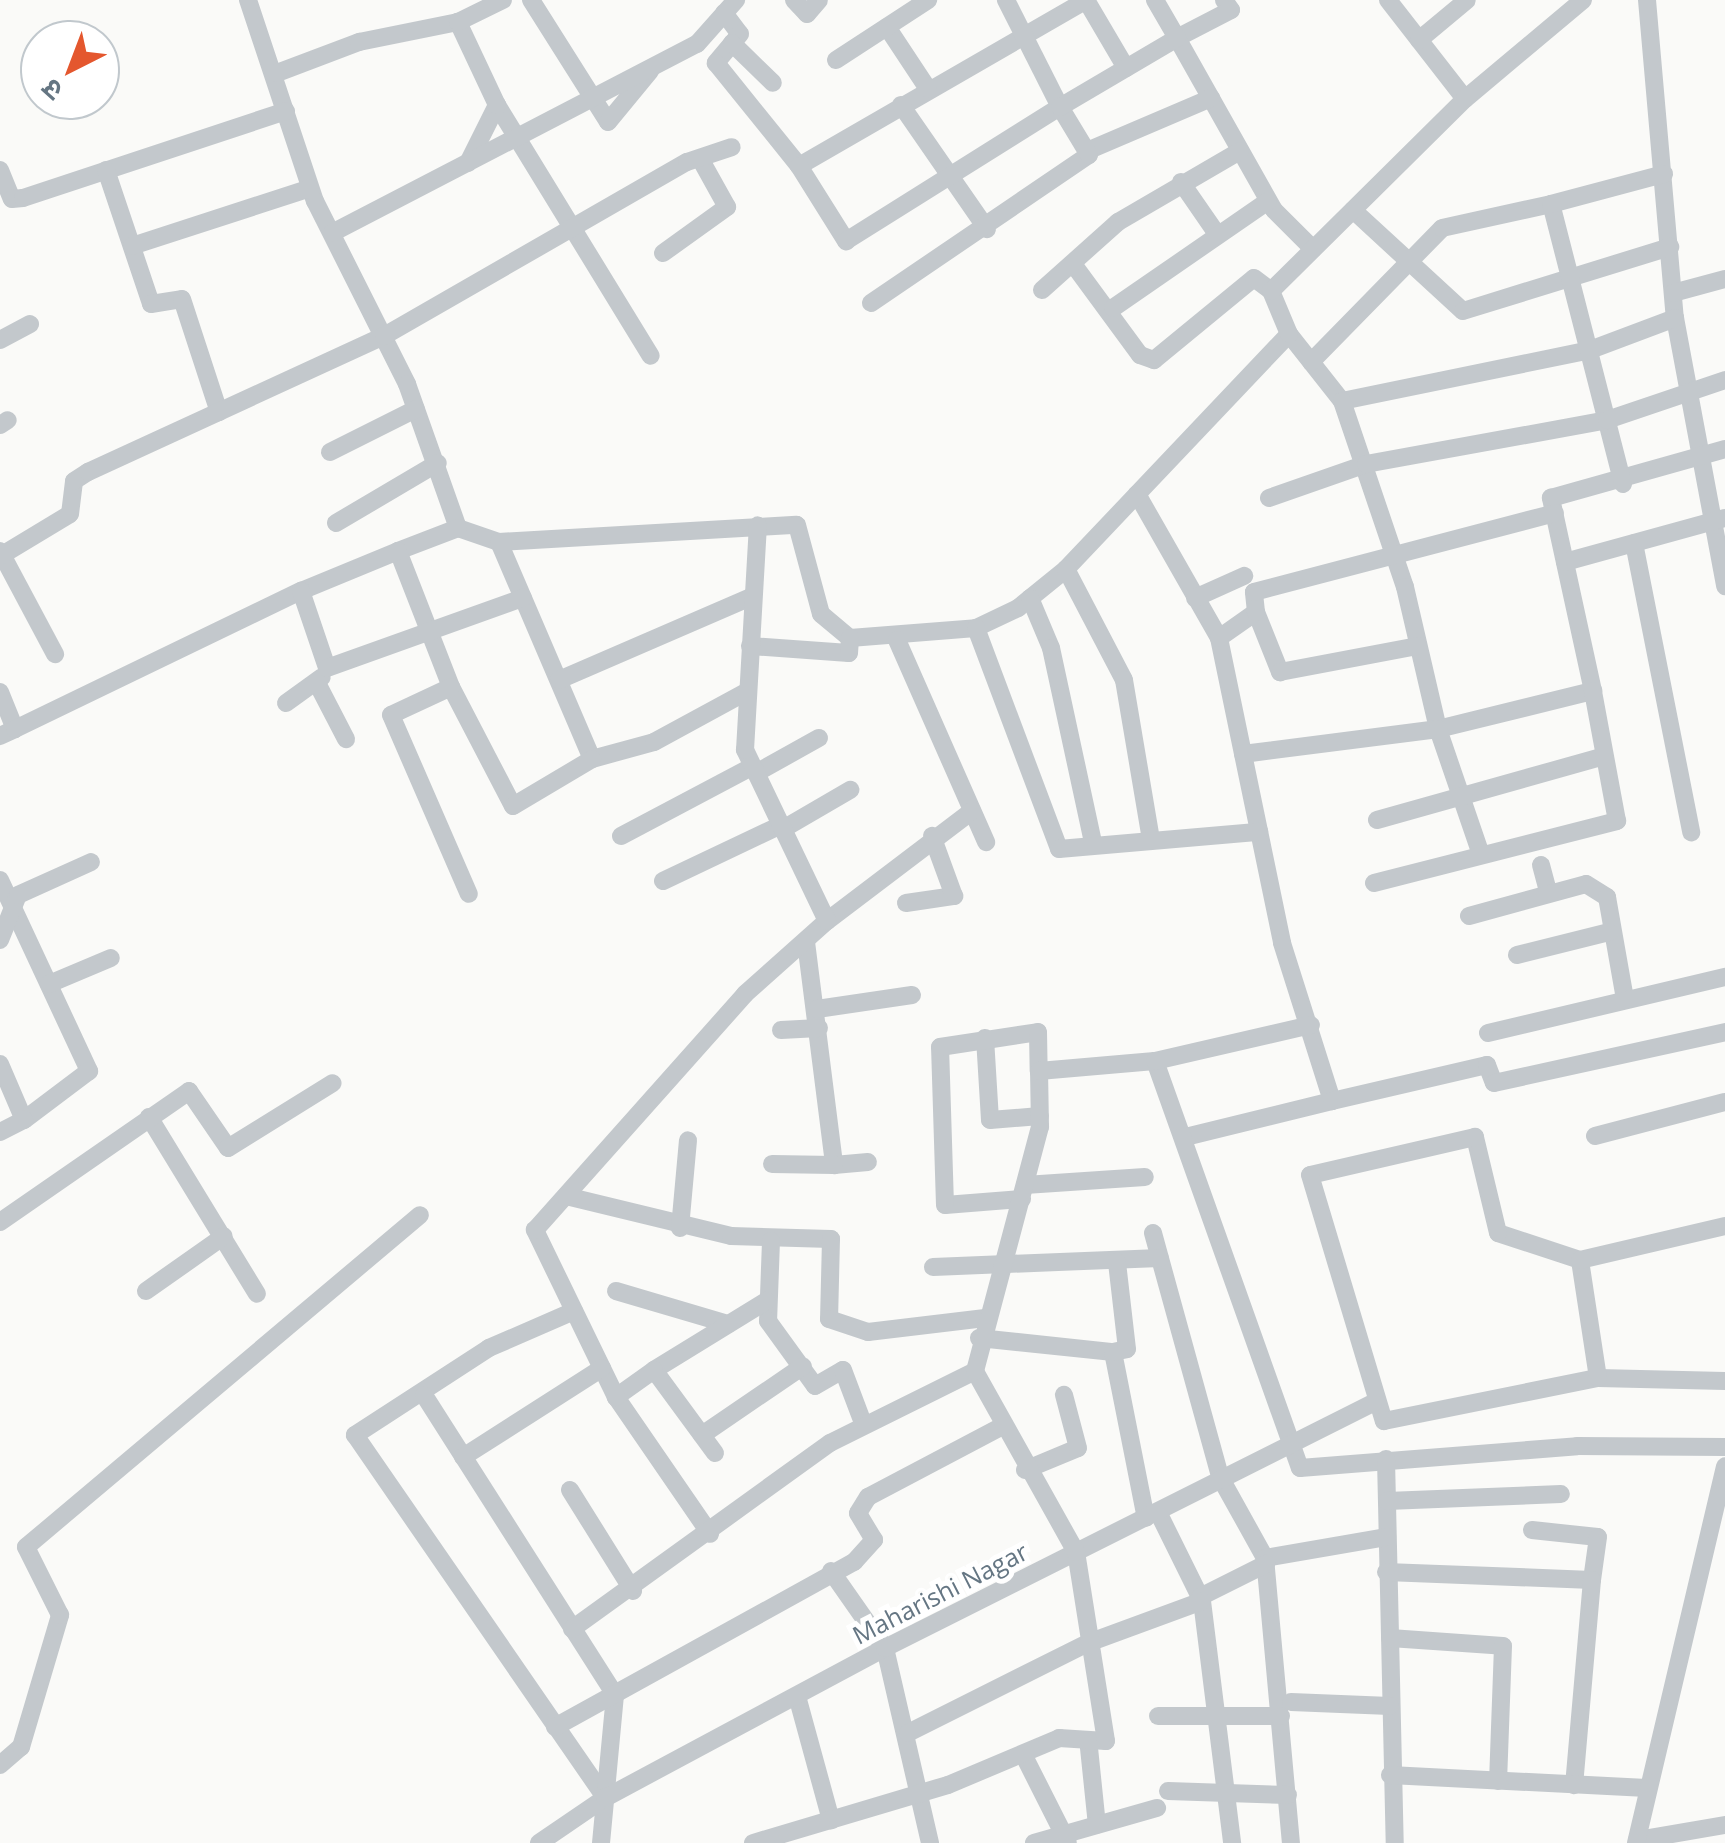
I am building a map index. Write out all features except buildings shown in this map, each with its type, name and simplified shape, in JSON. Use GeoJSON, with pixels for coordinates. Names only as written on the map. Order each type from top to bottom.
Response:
{"type":"FeatureCollection","features":[{"type":"Feature","properties":{"kind":"street"},"geometry":{"type":"LineString","coordinates":[[248,0],[277,73],[310,188],[416,409],[458,528]]}},
{"type":"Feature","properties":{"kind":"street"},"geometry":{"type":"LineString","coordinates":[[277,73],[360,42],[458,22],[503,0]]}},
{"type":"Feature","properties":{"kind":"street"},"geometry":{"type":"LineString","coordinates":[[532,0],[608,122],[660,60]]}},
{"type":"Feature","properties":{"kind":"street"},"geometry":{"type":"LineString","coordinates":[[794,0],[807,14],[819,0]]}},
{"type":"Feature","properties":{"kind":"street"},"geometry":{"type":"LineString","coordinates":[[836,60],[928,0]]}},
{"type":"Feature","properties":{"kind":"street"},"geometry":{"type":"LineString","coordinates":[[1006,0],[1087,151]]}},
{"type":"Feature","properties":{"kind":"street"},"geometry":{"type":"LineString","coordinates":[[1155,0],[1268,201],[1313,249]]}},
{"type":"Feature","properties":{"kind":"street"},"geometry":{"type":"LineString","coordinates":[[332,234],[697,44],[730,6],[740,34],[716,62],[799,166],[846,241],[1060,107],[1231,10],[1224,0]]}},
{"type":"Feature","properties":{"kind":"street"},"geometry":{"type":"LineString","coordinates":[[1388,0],[1465,98]]}},
{"type":"Feature","properties":{"kind":"street"},"geometry":{"type":"LineString","coordinates":[[1419,40],[1467,0]]}},
{"type":"Feature","properties":{"kind":"street"},"geometry":{"type":"LineString","coordinates":[[1270,291],[1465,98],[1583,0]]}},
{"type":"Feature","properties":{"kind":"street"},"geometry":{"type":"LineString","coordinates":[[1647,0],[1675,318],[1698,458],[1718,520],[1725,586]]}},
{"type":"Feature","properties":{"kind":"street"},"geometry":{"type":"LineString","coordinates":[[799,166],[1078,2],[1126,68]]}},
{"type":"Feature","properties":{"kind":"street"},"geometry":{"type":"LineString","coordinates":[[458,22],[497,105],[567,228],[650,356]]}},
{"type":"Feature","properties":{"kind":"street"},"geometry":{"type":"LineString","coordinates":[[887,27],[928,90]]}},
{"type":"Feature","properties":{"kind":"street"},"geometry":{"type":"LineString","coordinates":[[732,43],[773,84]]}},
{"type":"Feature","properties":{"kind":"street"},"geometry":{"type":"LineString","coordinates":[[871,303],[987,229],[1087,151],[1210,98]]}},
{"type":"Feature","properties":{"kind":"street"},"geometry":{"type":"LineString","coordinates":[[468,163],[497,105]]}},
{"type":"Feature","properties":{"kind":"street"},"geometry":{"type":"LineString","coordinates":[[900,105],[987,229]]}},
{"type":"Feature","properties":{"kind":"street"},"geometry":{"type":"LineString","coordinates":[[0,170],[12,199],[286,111]]}},
{"type":"Feature","properties":{"kind":"street"},"geometry":{"type":"LineString","coordinates":[[54,654],[1,553],[70,514],[74,481],[384,336],[687,162],[702,162],[732,147]]}},
{"type":"Feature","properties":{"kind":"street"},"geometry":{"type":"LineString","coordinates":[[1042,290],[1076,268],[1118,222],[1180,182],[1240,151]]}},
{"type":"Feature","properties":{"kind":"street"},"geometry":{"type":"LineString","coordinates":[[663,253],[727,208],[702,162]]}},
{"type":"Feature","properties":{"kind":"street"},"geometry":{"type":"LineString","coordinates":[[106,170],[151,304],[182,298],[219,412]]}},
{"type":"Feature","properties":{"kind":"street"},"geometry":{"type":"LineString","coordinates":[[1311,362],[1442,228],[1664,174]]}},
{"type":"Feature","properties":{"kind":"street"},"geometry":{"type":"LineString","coordinates":[[1180,182],[1217,234]]}},
{"type":"Feature","properties":{"kind":"street"},"geometry":{"type":"LineString","coordinates":[[132,246],[310,188]]}},
{"type":"Feature","properties":{"kind":"street"},"geometry":{"type":"LineString","coordinates":[[1113,308],[1268,201]]}},
{"type":"Feature","properties":{"kind":"street"},"geometry":{"type":"LineString","coordinates":[[1551,204],[1623,484]]}},
{"type":"Feature","properties":{"kind":"street"},"geometry":{"type":"LineString","coordinates":[[1353,210],[1463,311],[1670,248]]}},
{"type":"Feature","properties":{"kind":"street"},"geometry":{"type":"LineString","coordinates":[[1076,268],[1113,308],[1140,355],[1154,360],[1254,278],[1270,291],[1289,334],[1342,401],[1366,464],[1395,556],[1438,730],[1479,849]]}},
{"type":"Feature","properties":{"kind":"street"},"geometry":{"type":"LineString","coordinates":[[1674,292],[1725,279]]}},
{"type":"Feature","properties":{"kind":"street"},"geometry":{"type":"LineString","coordinates":[[1342,401],[1590,350],[1675,318]]}},
{"type":"Feature","properties":{"kind":"street"},"geometry":{"type":"LineString","coordinates":[[0,340],[30,324]]}},
{"type":"Feature","properties":{"kind":"street"},"geometry":{"type":"LineString","coordinates":[[0,692],[8,733],[301,590],[458,528],[499,542],[797,525],[821,614],[850,638],[897,640],[976,628],[1030,598],[1066,569],[1289,334]]}},
{"type":"Feature","properties":{"kind":"street"},"geometry":{"type":"LineString","coordinates":[[1270,498],[1366,464],[1607,420],[1725,380]]}},
{"type":"Feature","properties":{"kind":"street"},"geometry":{"type":"LineString","coordinates":[[330,452],[416,409]]}},
{"type":"Feature","properties":{"kind":"street"},"geometry":{"type":"LineString","coordinates":[[1374,883],[1479,849],[1617,821],[1551,498],[1623,484],[1725,449]]}},
{"type":"Feature","properties":{"kind":"street"},"geometry":{"type":"LineString","coordinates":[[336,523],[438,463]]}},
{"type":"Feature","properties":{"kind":"street"},"geometry":{"type":"LineString","coordinates":[[1137,494],[1219,638],[1259,832],[1332,1101]]}},
{"type":"Feature","properties":{"kind":"street"},"geometry":{"type":"LineString","coordinates":[[1418,646],[1280,672],[1256,612],[1254,592],[1554,514]]}},
{"type":"Feature","properties":{"kind":"street"},"geometry":{"type":"LineString","coordinates":[[1565,562],[1718,520]]}},
{"type":"Feature","properties":{"kind":"street"},"geometry":{"type":"LineString","coordinates":[[758,525],[748,691],[754,769],[827,921]]}},
{"type":"Feature","properties":{"kind":"street"},"geometry":{"type":"LineString","coordinates":[[499,542],[592,759]]}},
{"type":"Feature","properties":{"kind":"street"},"geometry":{"type":"LineString","coordinates":[[1634,543],[1691,832]]}},
{"type":"Feature","properties":{"kind":"street"},"geometry":{"type":"LineString","coordinates":[[398,552],[450,687],[513,806],[592,759],[654,742],[748,691]]}},
{"type":"Feature","properties":{"kind":"street"},"geometry":{"type":"LineString","coordinates":[[1066,569],[1124,680],[1150,840]]}},
{"type":"Feature","properties":{"kind":"street"},"geometry":{"type":"LineString","coordinates":[[1196,598],[1244,576]]}},
{"type":"Feature","properties":{"kind":"street"},"geometry":{"type":"LineString","coordinates":[[301,590],[322,676],[346,739]]}},
{"type":"Feature","properties":{"kind":"street"},"geometry":{"type":"LineString","coordinates":[[559,680],[752,596]]}},
{"type":"Feature","properties":{"kind":"street"},"geometry":{"type":"LineString","coordinates":[[286,704],[322,676],[428,630],[523,598]]}},
{"type":"Feature","properties":{"kind":"street"},"geometry":{"type":"LineString","coordinates":[[1030,598],[1050,648],[1093,842]]}},
{"type":"Feature","properties":{"kind":"street"},"geometry":{"type":"LineString","coordinates":[[1219,638],[1256,612]]}},
{"type":"Feature","properties":{"kind":"street"},"geometry":{"type":"LineString","coordinates":[[976,628],[1059,849],[1093,842],[1259,832]]}},
{"type":"Feature","properties":{"kind":"street"},"geometry":{"type":"LineString","coordinates":[[750,646],[849,653],[850,638]]}},
{"type":"Feature","properties":{"kind":"street"},"geometry":{"type":"LineString","coordinates":[[897,640],[986,842]]}},
{"type":"Feature","properties":{"kind":"street"},"geometry":{"type":"LineString","coordinates":[[450,687],[391,715],[469,894]]}},
{"type":"Feature","properties":{"kind":"street"},"geometry":{"type":"LineString","coordinates":[[1243,754],[1438,730],[1593,691]]}},
{"type":"Feature","properties":{"kind":"street"},"geometry":{"type":"LineString","coordinates":[[621,836],[820,738]]}},
{"type":"Feature","properties":{"kind":"street"},"geometry":{"type":"LineString","coordinates":[[1378,820],[1604,756]]}},
{"type":"Feature","properties":{"kind":"street"},"geometry":{"type":"LineString","coordinates":[[663,881],[782,827],[850,790]]}},
{"type":"Feature","properties":{"kind":"street"},"geometry":{"type":"LineString","coordinates":[[710,1534],[616,1396],[535,1230],[745,994],[932,836],[972,811]]}},
{"type":"Feature","properties":{"kind":"street"},"geometry":{"type":"LineString","coordinates":[[906,902],[954,896],[932,836]]}},
{"type":"Feature","properties":{"kind":"street"},"geometry":{"type":"LineString","coordinates":[[0,940],[16,914],[18,895],[91,862]]}},
{"type":"Feature","properties":{"kind":"street"},"geometry":{"type":"LineString","coordinates":[[1541,865],[1548,892]]}},
{"type":"Feature","properties":{"kind":"street"},"geometry":{"type":"LineString","coordinates":[[0,880],[88,1072],[24,1120],[0,1132]]}},
{"type":"Feature","properties":{"kind":"street"},"geometry":{"type":"LineString","coordinates":[[1469,916],[1586,884],[1607,898],[1609,932],[1625,999]]}},
{"type":"Feature","properties":{"kind":"street"},"geometry":{"type":"LineString","coordinates":[[1516,956],[1609,932]]}},
{"type":"Feature","properties":{"kind":"street"},"geometry":{"type":"LineString","coordinates":[[806,942],[834,1165]]}},
{"type":"Feature","properties":{"kind":"street"},"geometry":{"type":"LineString","coordinates":[[49,984],[111,958]]}},
{"type":"Feature","properties":{"kind":"street"},"geometry":{"type":"LineString","coordinates":[[1488,1033],[1725,976]]}},
{"type":"Feature","properties":{"kind":"street"},"geometry":{"type":"LineString","coordinates":[[816,1009],[912,996]]}},
{"type":"Feature","properties":{"kind":"street"},"geometry":{"type":"LineString","coordinates":[[1039,1071],[1154,1062],[1311,1024]]}},
{"type":"Feature","properties":{"kind":"street"},"geometry":{"type":"LineString","coordinates":[[781,1030],[819,1028]]}},
{"type":"Feature","properties":{"kind":"street"},"geometry":{"type":"LineString","coordinates":[[753,1843],[923,1792],[1024,1756],[1059,1738],[1106,1740],[1076,1552],[1001,1427],[975,1371],[979,1338],[1024,1192],[1040,1116],[1038,1032],[940,1047],[946,1205],[1024,1192],[1146,1177]]}},
{"type":"Feature","properties":{"kind":"street"},"geometry":{"type":"LineString","coordinates":[[1186,1138],[1488,1065],[1494,1083],[1725,1032]]}},
{"type":"Feature","properties":{"kind":"street"},"geometry":{"type":"LineString","coordinates":[[985,1038],[990,1120],[1040,1116]]}},
{"type":"Feature","properties":{"kind":"street"},"geometry":{"type":"LineString","coordinates":[[1154,1062],[1186,1138],[1300,1468],[1386,1459],[1725,1447]]}},
{"type":"Feature","properties":{"kind":"street"},"geometry":{"type":"LineString","coordinates":[[0,1064],[24,1120]]}},
{"type":"Feature","properties":{"kind":"street"},"geometry":{"type":"LineString","coordinates":[[0,1222],[190,1090],[228,1148],[334,1084]]}},
{"type":"Feature","properties":{"kind":"street"},"geometry":{"type":"LineString","coordinates":[[1595,1136],[1725,1102]]}},
{"type":"Feature","properties":{"kind":"street"},"geometry":{"type":"LineString","coordinates":[[149,1117],[257,1294]]}},
{"type":"Feature","properties":{"kind":"street"},"geometry":{"type":"LineString","coordinates":[[1725,1226],[1580,1260],[1498,1233],[1474,1137],[1310,1175],[1373,1403],[1384,1421],[1598,1378],[1725,1381]]}},
{"type":"Feature","properties":{"kind":"street"},"geometry":{"type":"LineString","coordinates":[[680,1228],[688,1140]]}},
{"type":"Feature","properties":{"kind":"street"},"geometry":{"type":"LineString","coordinates":[[772,1164],[868,1162]]}},
{"type":"Feature","properties":{"kind":"street"},"geometry":{"type":"LineString","coordinates":[[566,1196],[680,1228],[771,1241],[831,1239],[829,1319],[868,1332],[985,1318]]}},
{"type":"Feature","properties":{"kind":"street"},"geometry":{"type":"LineString","coordinates":[[0,1765],[21,1747],[60,1615],[26,1548],[420,1215]]}},
{"type":"Feature","properties":{"kind":"street"},"geometry":{"type":"LineString","coordinates":[[1153,1233],[1220,1477],[1266,1561],[1286,1709],[1291,1843]]}},
{"type":"Feature","properties":{"kind":"street"},"geometry":{"type":"LineString","coordinates":[[146,1291],[224,1236]]}},
{"type":"Feature","properties":{"kind":"street"},"geometry":{"type":"LineString","coordinates":[[771,1241],[768,1321],[815,1386],[843,1370],[863,1423]]}},
{"type":"Feature","properties":{"kind":"street"},"geometry":{"type":"LineString","coordinates":[[934,1267],[1160,1258]]}},
{"type":"Feature","properties":{"kind":"street"},"geometry":{"type":"LineString","coordinates":[[1580,1260],[1598,1378]]}},
{"type":"Feature","properties":{"kind":"street"},"geometry":{"type":"LineString","coordinates":[[979,1338],[1113,1352],[1127,1348],[1117,1262]]}},
{"type":"Feature","properties":{"kind":"street"},"geometry":{"type":"LineString","coordinates":[[616,1290],[728,1324]]}},
{"type":"Feature","properties":{"kind":"street"},"geometry":{"type":"LineString","coordinates":[[616,1396],[766,1301]]}},
{"type":"Feature","properties":{"kind":"street"},"geometry":{"type":"LineString","coordinates":[[574,1311],[489,1348],[424,1394],[355,1435],[605,1798]]}},
{"type":"Feature","properties":{"kind":"street"},"geometry":{"type":"LineString","coordinates":[[1113,1352],[1152,1515],[1201,1599],[1220,1713],[1232,1843]]}},
{"type":"Feature","properties":{"kind":"street"},"geometry":{"type":"LineString","coordinates":[[702,1435],[803,1366]]}},
{"type":"Feature","properties":{"kind":"street"},"geometry":{"type":"LineString","coordinates":[[463,1457],[602,1368]]}},
{"type":"Feature","properties":{"kind":"street"},"geometry":{"type":"LineString","coordinates":[[654,1370],[715,1453]]}},
{"type":"Feature","properties":{"kind":"street"},"geometry":{"type":"LineString","coordinates":[[572,1629],[633,1590],[863,1423],[975,1371]]}},
{"type":"Feature","properties":{"kind":"street"},"geometry":{"type":"LineString","coordinates":[[424,1394],[615,1696],[601,1843]]}},
{"type":"Feature","properties":{"kind":"street"},"geometry":{"type":"LineString","coordinates":[[1026,1470],[1078,1448],[1064,1395]]}},
{"type":"Feature","properties":{"kind":"street","name":"Maharishi Nagar"},"geometry":{"type":"LineString","coordinates":[[539,1843],[605,1798],[885,1648],[1373,1403]]}},
{"type":"Feature","properties":{"kind":"street"},"geometry":{"type":"LineString","coordinates":[[556,1727],[687,1662],[831,1571],[874,1540],[858,1513],[868,1497],[1001,1427]]}},
{"type":"Feature","properties":{"kind":"street"},"geometry":{"type":"LineString","coordinates":[[1386,1459],[1390,1775],[1395,1843]]}},
{"type":"Feature","properties":{"kind":"street"},"geometry":{"type":"LineString","coordinates":[[1716,1832],[1636,1842],[1725,1466]]}},
{"type":"Feature","properties":{"kind":"street"},"geometry":{"type":"LineString","coordinates":[[570,1490],[633,1590]]}},
{"type":"Feature","properties":{"kind":"street"},"geometry":{"type":"LineString","coordinates":[[1387,1501],[1560,1494]]}},
{"type":"Feature","properties":{"kind":"street"},"geometry":{"type":"LineString","coordinates":[[1532,1530],[1598,1537],[1574,1785]]}},
{"type":"Feature","properties":{"kind":"street"},"geometry":{"type":"LineString","coordinates":[[908,1733],[1088,1643],[1201,1599],[1266,1561],[1387,1537]]}},
{"type":"Feature","properties":{"kind":"street"},"geometry":{"type":"LineString","coordinates":[[831,1571],[885,1648],[923,1792],[930,1843]]}},
{"type":"Feature","properties":{"kind":"street"},"geometry":{"type":"LineString","coordinates":[[1386,1572],[1592,1580]]}},
{"type":"Feature","properties":{"kind":"street"},"geometry":{"type":"LineString","coordinates":[[1390,1638],[1502,1646],[1498,1781]]}},
{"type":"Feature","properties":{"kind":"street"},"geometry":{"type":"LineString","coordinates":[[798,1696],[831,1820]]}},
{"type":"Feature","properties":{"kind":"street"},"geometry":{"type":"LineString","coordinates":[[1158,1716],[1390,1706]]}},
{"type":"Feature","properties":{"kind":"street"},"geometry":{"type":"LineString","coordinates":[[1089,1748],[1097,1825]]}},
{"type":"Feature","properties":{"kind":"street"},"geometry":{"type":"LineString","coordinates":[[1024,1756],[1066,1839]]}},
{"type":"Feature","properties":{"kind":"street"},"geometry":{"type":"LineString","coordinates":[[1390,1775],[1647,1788]]}},
{"type":"Feature","properties":{"kind":"street"},"geometry":{"type":"LineString","coordinates":[[1168,1792],[1288,1795]]}},
{"type":"Feature","properties":{"kind":"street"},"geometry":{"type":"LineString","coordinates":[[1034,1843],[1066,1839],[1097,1825],[1157,1808]]}}]}
